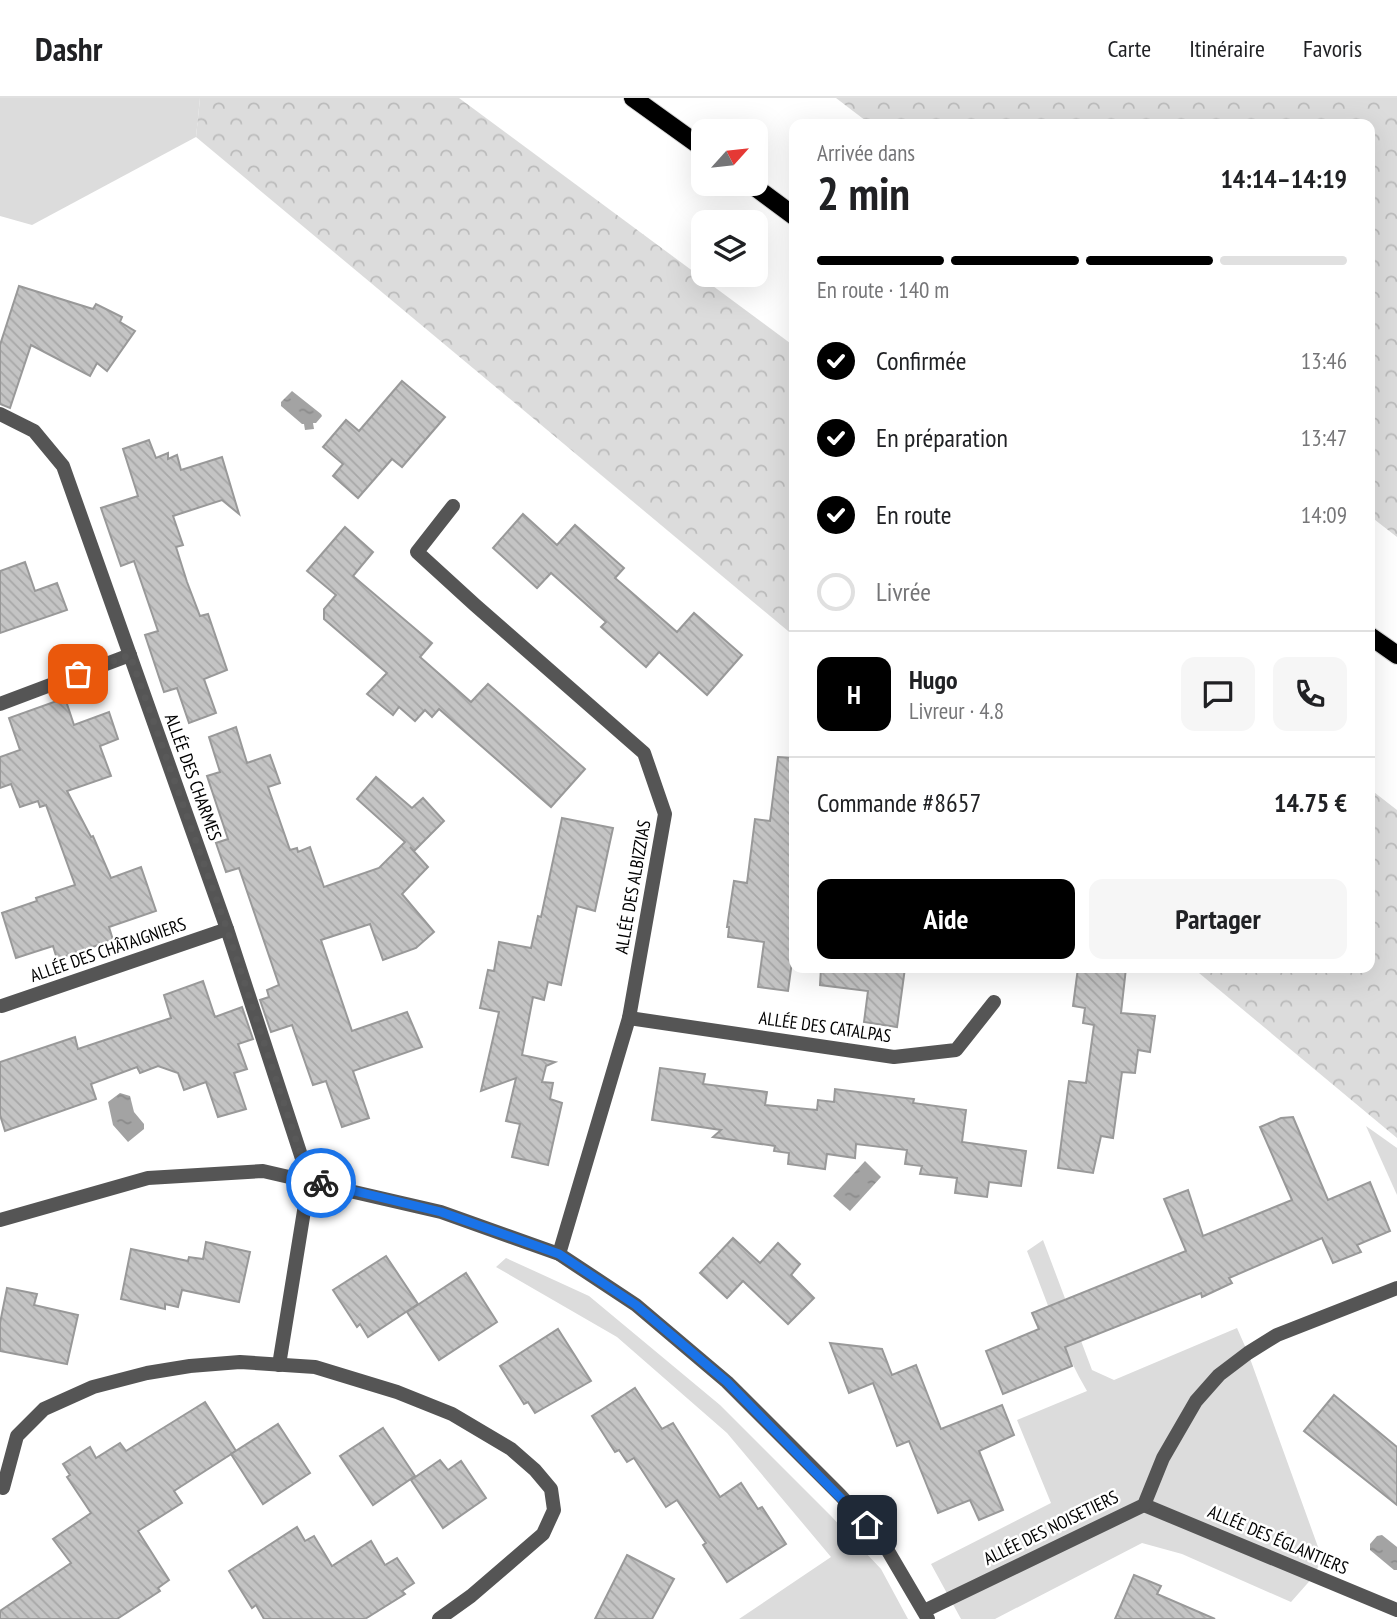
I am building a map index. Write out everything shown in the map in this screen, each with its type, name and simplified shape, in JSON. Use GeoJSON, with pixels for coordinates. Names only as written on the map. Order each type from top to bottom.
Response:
{"type":"FeatureCollection","features":[{"type":"Feature","properties":{"kind":"main road"},"geometry":{"type":"LineString","coordinates":[[633,98],[691,140]]}},
{"type":"Feature","properties":{"kind":"main road"},"geometry":{"type":"LineString","coordinates":[[767,196],[789,212]]}},
{"type":"Feature","properties":{"kind":"main road"},"geometry":{"type":"LineString","coordinates":[[1375,640],[1397,655]]}},
{"type":"Feature","properties":{"kind":"street","name":"ALLÉE DES CHARMES"},"geometry":{"type":"LineString","coordinates":[[0,414],[34,431],[63,467],[227,929],[309,1180]]}},
{"type":"Feature","properties":{"kind":"street","name":"ALLÉE DES ALBIZZIAS"},"geometry":{"type":"LineString","coordinates":[[453,506],[417,552],[644,753],[665,814],[629,1018],[559,1254]]}},
{"type":"Feature","properties":{"kind":"street"},"geometry":{"type":"LineString","coordinates":[[0,704],[130,655]]}},
{"type":"Feature","properties":{"kind":"street","name":"ALLÉE DES CHÂTAIGNIERS"},"geometry":{"type":"LineString","coordinates":[[2,1006],[227,929]]}},
{"type":"Feature","properties":{"kind":"street","name":"ALLÉE DES CATALPAS"},"geometry":{"type":"LineString","coordinates":[[629,1018],[894,1057],[956,1049],[994,1002]]}},
{"type":"Feature","properties":{"kind":"street"},"geometry":{"type":"LineString","coordinates":[[0,1220],[148,1178],[263,1171],[441,1212],[559,1254],[636,1305],[727,1382],[881,1539],[926,1615]]}},
{"type":"Feature","properties":{"kind":"street"},"geometry":{"type":"LineString","coordinates":[[279,1365],[309,1180]]}},
{"type":"Feature","properties":{"kind":"street","name":"ALLÉE DES NOISETIERS"},"geometry":{"type":"LineString","coordinates":[[926,1615],[1144,1505],[1163,1458],[1196,1401],[1219,1375],[1277,1335],[1397,1288]]}},
{"type":"Feature","properties":{"kind":"street"},"geometry":{"type":"LineString","coordinates":[[3,1488],[17,1436],[44,1409],[93,1387],[146,1373],[190,1366],[240,1362],[315,1367],[397,1392],[452,1414],[511,1449],[535,1470],[551,1489],[554,1510],[543,1534],[471,1596],[439,1619]]}},
{"type":"Feature","properties":{"kind":"street","name":"ALLÉE DES ÉGLANTIERS"},"geometry":{"type":"LineString","coordinates":[[1144,1505],[1397,1610]]}},
{"type":"Feature","properties":{"kind":"green space"},"geometry":{"type":"Polygon","coordinates":[[[0,98],[200,98],[196,137],[32,225],[0,216],[0,98]]]}},
{"type":"Feature","properties":{"kind":"green space"},"geometry":{"type":"Polygon","coordinates":[[[200,98],[459,98],[691,270],[691,287],[714,287],[789,342],[789,632],[196,137],[200,98]]]}},
{"type":"Feature","properties":{"kind":"green space"},"geometry":{"type":"Polygon","coordinates":[[[836,98],[1397,98],[1397,537],[1375,520],[1375,119],[863,119],[836,98]]]}},
{"type":"Feature","properties":{"kind":"green space"},"geometry":{"type":"Polygon","coordinates":[[[1375,793],[1397,810],[1397,1138],[1199,973],[1375,973],[1375,793]]]}},
{"type":"Feature","properties":{"kind":"green space"},"geometry":{"type":"Polygon","coordinates":[[[1366,1126],[1397,1148],[1397,1195],[1366,1126]]]}},
{"type":"Feature","properties":{"kind":"green space"},"geometry":{"type":"Polygon","coordinates":[[[1043,1240],[1092,1370],[1114,1380],[1237,1328],[1322,1558],[1314,1576],[1291,1602],[1182,1554],[1142,1543],[995,1619],[961,1619],[931,1564],[1051,1503],[1017,1420],[1087,1391],[1062,1340],[1027,1251],[1043,1240]]]}},
{"type":"Feature","properties":{"kind":"green space"},"geometry":{"type":"Polygon","coordinates":[[[506,1258],[589,1296],[720,1405],[881,1569],[908,1619],[739,1619],[831,1557],[727,1433],[617,1337],[496,1267],[506,1258]]]}},
{"type":"Feature","properties":{"kind":"water"},"geometry":{"type":"Polygon","coordinates":[[[292,391],[321,414],[316,423],[313,423],[314,429],[305,430],[304,424],[281,406],[281,402],[292,391]]]}},
{"type":"Feature","properties":{"kind":"water"},"geometry":{"type":"Polygon","coordinates":[[[120,1093],[130,1096],[134,1112],[144,1124],[144,1129],[128,1142],[113,1125],[108,1102],[120,1093]]]}},
{"type":"Feature","properties":{"kind":"water"},"geometry":{"type":"Polygon","coordinates":[[[865,1161],[881,1177],[850,1211],[833,1196],[865,1161]]]}},
{"type":"Feature","properties":{"kind":"water"},"geometry":{"type":"Polygon","coordinates":[[[1382,1535],[1397,1547],[1397,1570],[1370,1550],[1370,1544],[1377,1536],[1382,1535]]]}},
{"type":"Feature","properties":{"kind":"building"},"geometry":{"type":"Polygon","coordinates":[[[19,286],[93,309],[96,304],[122,317],[120,322],[135,331],[107,371],[97,363],[90,376],[31,345],[10,408],[0,404],[0,345],[19,286]]]}},
{"type":"Feature","properties":{"kind":"building"},"geometry":{"type":"Polygon","coordinates":[[[402,381],[445,417],[402,467],[392,459],[358,498],[333,476],[343,464],[323,447],[346,420],[359,431],[402,381]]]}},
{"type":"Feature","properties":{"kind":"building"},"geometry":{"type":"Polygon","coordinates":[[[149,440],[156,458],[168,453],[168,459],[177,455],[181,470],[222,457],[239,514],[222,500],[173,516],[183,545],[176,547],[187,582],[200,616],[208,614],[227,670],[204,679],[216,713],[189,723],[177,688],[164,692],[145,635],[158,631],[134,561],[121,566],[101,508],[138,496],[123,449],[149,440]]]}},
{"type":"Feature","properties":{"kind":"building"},"geometry":{"type":"Polygon","coordinates":[[[523,514],[557,545],[575,525],[624,568],[615,578],[677,632],[694,613],[742,655],[707,695],[659,652],[646,667],[601,627],[606,622],[551,573],[537,588],[493,548],[523,514]]]}},
{"type":"Feature","properties":{"kind":"building"},"geometry":{"type":"Polygon","coordinates":[[[345,527],[373,552],[353,576],[432,643],[420,657],[471,702],[488,684],[585,769],[551,807],[439,709],[432,717],[425,710],[415,721],[399,707],[393,715],[367,694],[387,673],[324,619],[324,609],[336,595],[307,571],[345,527]]]}},
{"type":"Feature","properties":{"kind":"building"},"geometry":{"type":"Polygon","coordinates":[[[25,562],[35,591],[57,583],[67,610],[0,633],[0,571],[25,562]]]}},
{"type":"Feature","properties":{"kind":"building"},"geometry":{"type":"Polygon","coordinates":[[[65,698],[74,725],[109,712],[118,739],[100,746],[111,776],[67,791],[91,837],[93,836],[111,878],[141,867],[156,911],[109,927],[113,940],[57,959],[53,946],[16,958],[2,913],[75,885],[46,805],[40,807],[38,801],[20,807],[11,784],[0,788],[0,757],[20,750],[9,718],[65,698]]]}},
{"type":"Feature","properties":{"kind":"building"},"geometry":{"type":"Polygon","coordinates":[[[236,727],[247,763],[270,755],[280,783],[268,787],[290,850],[297,848],[298,852],[310,847],[324,887],[379,868],[405,842],[357,799],[376,777],[412,808],[423,798],[444,821],[414,851],[410,847],[428,867],[402,894],[434,932],[416,948],[383,960],[370,924],[321,940],[352,1031],[407,1012],[422,1047],[353,1071],[369,1118],[342,1127],[326,1081],[313,1085],[292,1025],[271,1032],[260,1000],[269,997],[267,990],[279,985],[239,868],[226,872],[216,843],[228,839],[207,776],[220,772],[209,737],[236,727]]]}},
{"type":"Feature","properties":{"kind":"building"},"geometry":{"type":"Polygon","coordinates":[[[778,757],[789,758],[790,973],[788,991],[758,987],[764,942],[728,937],[734,881],[747,883],[755,819],[770,821],[778,757]]]}},
{"type":"Feature","properties":{"kind":"building"},"geometry":{"type":"Polygon","coordinates":[[[562,818],[613,828],[595,911],[577,906],[561,985],[548,982],[544,1000],[533,997],[522,1055],[555,1062],[546,1066],[542,1082],[553,1083],[550,1099],[562,1103],[548,1165],[512,1157],[520,1124],[506,1121],[516,1078],[481,1091],[499,1012],[480,1008],[488,970],[494,971],[499,942],[531,948],[538,916],[541,917],[562,818]]]}},
{"type":"Feature","properties":{"kind":"building"},"geometry":{"type":"Polygon","coordinates":[[[821,973],[904,973],[897,1027],[864,1022],[868,991],[820,985],[821,973]]]}},
{"type":"Feature","properties":{"kind":"building"},"geometry":{"type":"Polygon","coordinates":[[[1077,973],[1125,973],[1121,1013],[1155,1016],[1150,1052],[1138,1050],[1135,1073],[1122,1072],[1113,1138],[1101,1136],[1093,1173],[1058,1168],[1069,1081],[1086,1083],[1094,1025],[1083,1023],[1085,1008],[1073,1006],[1077,973]]]}},
{"type":"Feature","properties":{"kind":"building"},"geometry":{"type":"Polygon","coordinates":[[[203,981],[215,1017],[242,1007],[253,1039],[238,1044],[247,1069],[234,1073],[246,1109],[218,1117],[206,1082],[184,1090],[178,1073],[158,1066],[140,1073],[137,1067],[91,1084],[96,1099],[5,1131],[0,1115],[0,1062],[75,1037],[78,1049],[171,1018],[164,995],[203,981]]]}},
{"type":"Feature","properties":{"kind":"building"},"geometry":{"type":"Polygon","coordinates":[[[660,1068],[705,1074],[703,1084],[767,1092],[765,1105],[817,1110],[818,1100],[834,1102],[835,1089],[914,1099],[913,1103],[966,1110],[962,1142],[1026,1151],[1021,1186],[989,1182],[987,1197],[955,1193],[957,1178],[920,1174],[922,1166],[905,1164],[907,1150],[856,1144],[855,1158],[827,1154],[825,1169],[788,1164],[789,1153],[774,1151],[775,1146],[713,1137],[721,1130],[652,1120],[660,1068]]]}},
{"type":"Feature","properties":{"kind":"building"},"geometry":{"type":"Polygon","coordinates":[[[1293,1117],[1328,1200],[1370,1182],[1390,1231],[1357,1245],[1361,1252],[1333,1263],[1322,1238],[1229,1278],[1232,1283],[1202,1297],[1201,1293],[1065,1347],[1072,1366],[1003,1394],[986,1351],[1039,1329],[1032,1313],[1186,1251],[1164,1199],[1188,1190],[1203,1236],[1292,1200],[1260,1127],[1281,1118],[1293,1117]]]}},
{"type":"Feature","properties":{"kind":"building"},"geometry":{"type":"Polygon","coordinates":[[[733,1238],[760,1263],[778,1243],[800,1264],[791,1275],[814,1298],[788,1324],[743,1281],[727,1298],[700,1273],[733,1238]]]}},
{"type":"Feature","properties":{"kind":"building"},"geometry":{"type":"Polygon","coordinates":[[[206,1242],[250,1252],[239,1302],[182,1290],[178,1307],[165,1304],[165,1309],[121,1299],[131,1249],[188,1261],[189,1257],[203,1259],[206,1242]]]}},
{"type":"Feature","properties":{"kind":"building"},"geometry":{"type":"Polygon","coordinates":[[[386,1256],[418,1304],[368,1337],[360,1324],[357,1327],[333,1290],[386,1256]]]}},
{"type":"Feature","properties":{"kind":"building"},"geometry":{"type":"Polygon","coordinates":[[[466,1273],[497,1322],[439,1360],[407,1312],[466,1273]]]}},
{"type":"Feature","properties":{"kind":"building"},"geometry":{"type":"Polygon","coordinates":[[[7,1288],[37,1294],[34,1305],[78,1315],[67,1364],[0,1351],[0,1323],[7,1288]]]}},
{"type":"Feature","properties":{"kind":"building"},"geometry":{"type":"Polygon","coordinates":[[[558,1329],[591,1381],[535,1413],[528,1402],[524,1404],[500,1366],[558,1329]]]}},
{"type":"Feature","properties":{"kind":"building"},"geometry":{"type":"Polygon","coordinates":[[[830,1343],[882,1349],[892,1375],[916,1365],[941,1429],[1002,1405],[1014,1435],[979,1451],[1003,1510],[979,1520],[970,1500],[938,1513],[909,1441],[897,1446],[873,1383],[849,1393],[830,1343]]]}},
{"type":"Feature","properties":{"kind":"building"},"geometry":{"type":"Polygon","coordinates":[[[635,1388],[662,1429],[673,1423],[720,1497],[741,1483],[758,1509],[762,1507],[786,1544],[727,1582],[703,1545],[706,1543],[677,1500],[666,1507],[634,1458],[627,1462],[619,1450],[615,1452],[592,1416],[635,1388]]]}},
{"type":"Feature","properties":{"kind":"building"},"geometry":{"type":"Polygon","coordinates":[[[1334,1395],[1397,1447],[1397,1505],[1304,1431],[1334,1395]]]}},
{"type":"Feature","properties":{"kind":"building"},"geometry":{"type":"Polygon","coordinates":[[[205,1402],[236,1451],[174,1491],[182,1503],[138,1531],[169,1580],[158,1588],[160,1591],[117,1619],[0,1619],[0,1611],[71,1563],[53,1539],[91,1513],[67,1477],[70,1475],[63,1464],[90,1447],[96,1458],[120,1443],[126,1451],[205,1402]]]}},
{"type":"Feature","properties":{"kind":"building"},"geometry":{"type":"Polygon","coordinates":[[[278,1424],[310,1473],[263,1504],[231,1454],[278,1424]]]}},
{"type":"Feature","properties":{"kind":"building"},"geometry":{"type":"Polygon","coordinates":[[[383,1428],[415,1476],[373,1505],[340,1456],[383,1428]]]}},
{"type":"Feature","properties":{"kind":"building"},"geometry":{"type":"Polygon","coordinates":[[[440,1460],[448,1470],[461,1461],[486,1498],[443,1528],[411,1480],[440,1460]]]}},
{"type":"Feature","properties":{"kind":"building"},"geometry":{"type":"Polygon","coordinates":[[[297,1527],[305,1541],[314,1536],[332,1566],[371,1541],[385,1565],[397,1558],[414,1583],[402,1591],[405,1594],[365,1619],[264,1619],[256,1605],[252,1608],[229,1571],[297,1527]]]}},
{"type":"Feature","properties":{"kind":"building"},"geometry":{"type":"Polygon","coordinates":[[[627,1555],[674,1579],[652,1619],[595,1619],[627,1555]]]}},
{"type":"Feature","properties":{"kind":"building"},"geometry":{"type":"Polygon","coordinates":[[[1134,1575],[1161,1586],[1157,1594],[1215,1619],[1115,1619],[1134,1575]]]}},
{"type":"Feature","properties":{"kind":"way so far"},"geometry":{"type":"LineString","coordinates":[[78,674],[130,655],[227,929],[309,1180],[321,1183]]}},
{"type":"Feature","properties":{"kind":"route"},"geometry":{"type":"LineString","coordinates":[[321,1183],[441,1212],[559,1254],[636,1305],[727,1382],[867,1525]]}}]}
